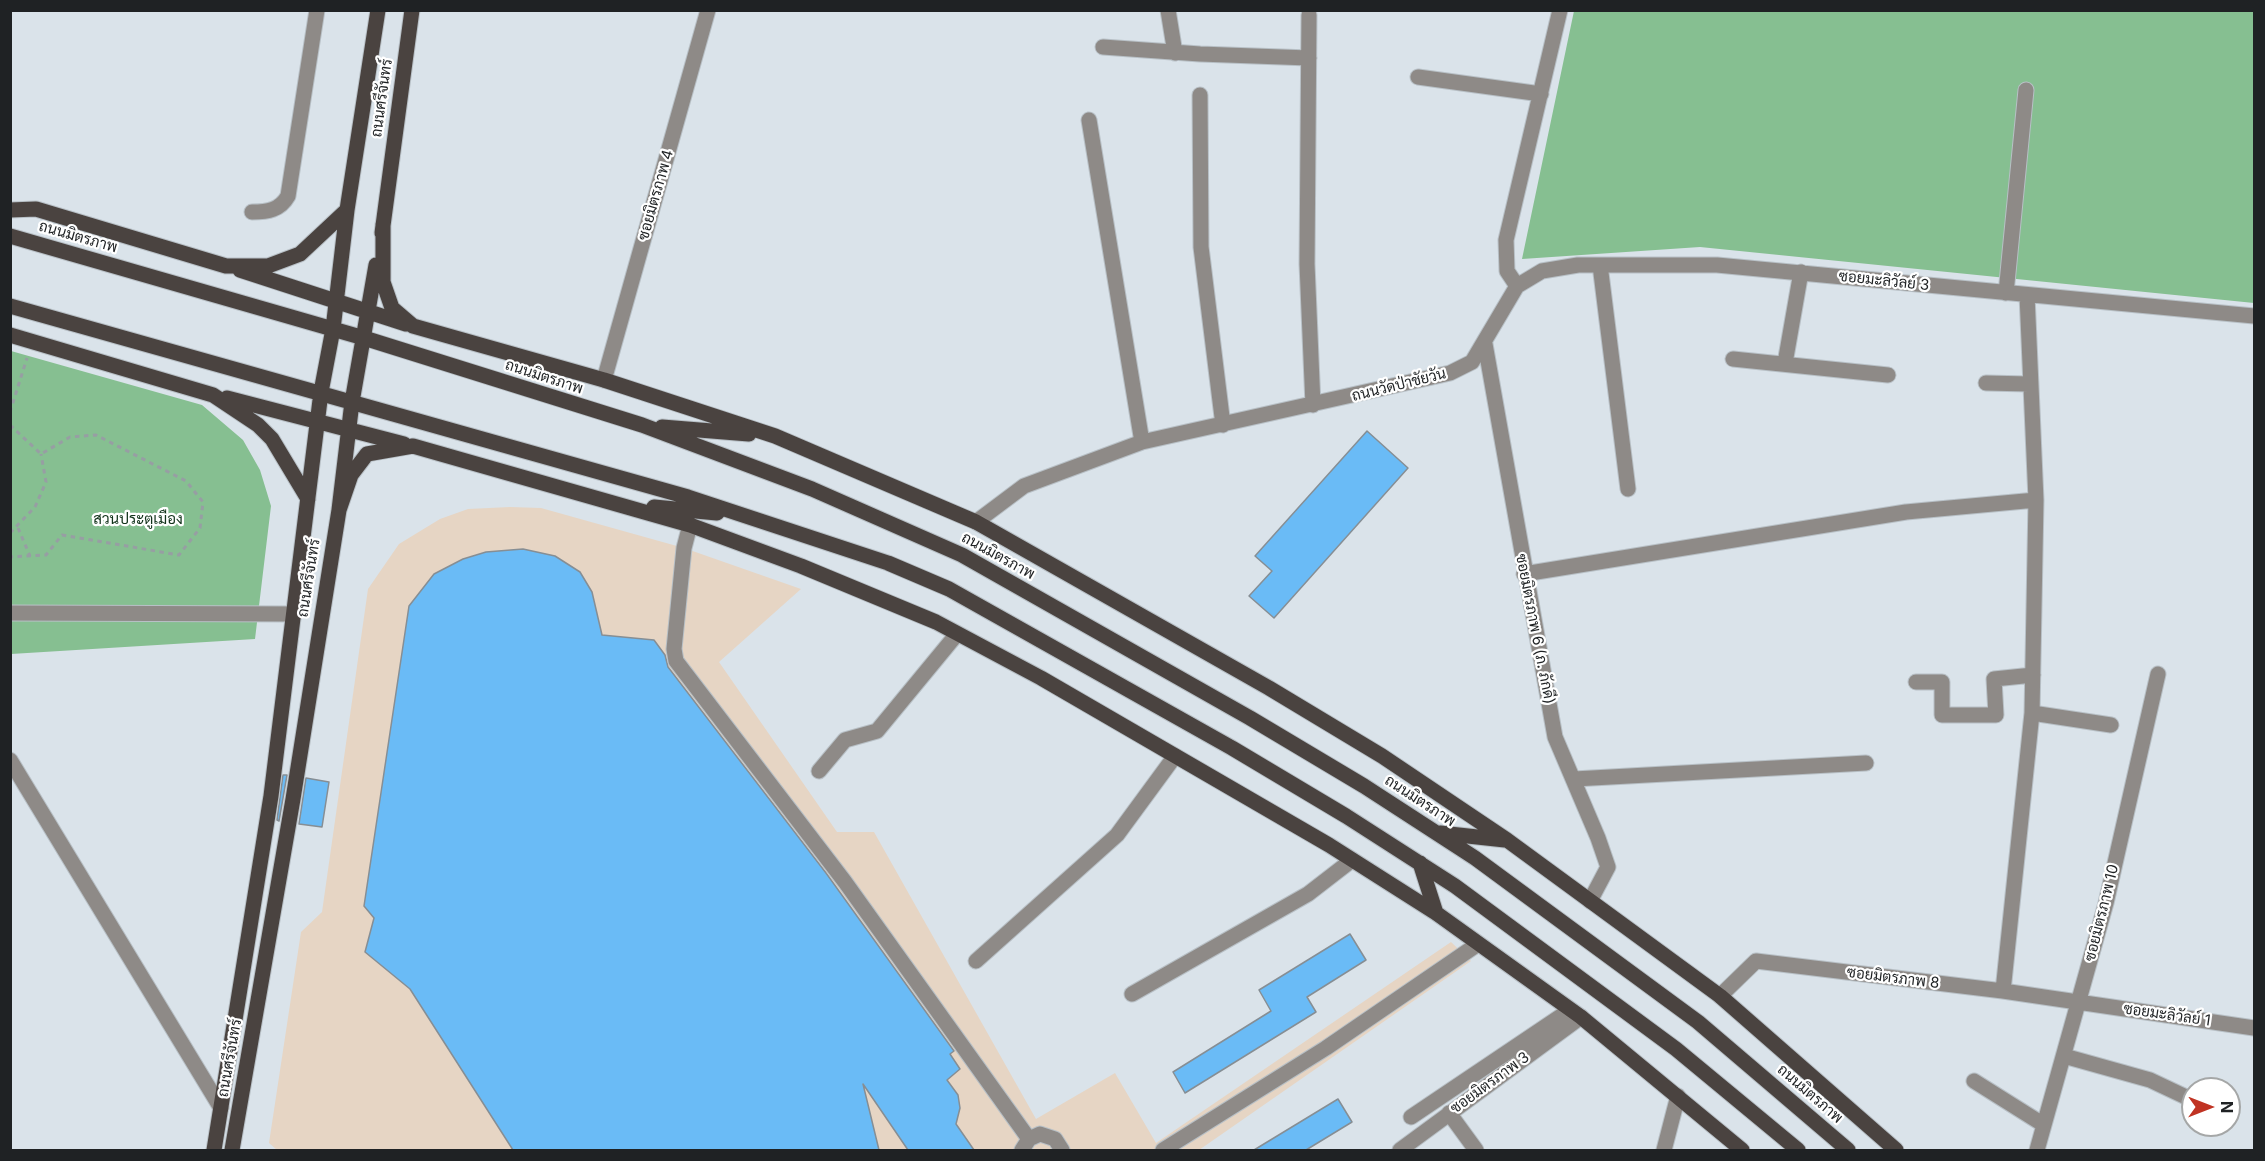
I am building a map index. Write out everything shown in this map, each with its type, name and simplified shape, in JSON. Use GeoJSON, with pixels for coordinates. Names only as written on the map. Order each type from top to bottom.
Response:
{"type":"FeatureCollection","features":[{"type":"Feature","properties":{"kind":"main road","name":"ถนนศรีจันทร์"},"geometry":{"type":"LineString","coordinates":[[213,1150],[272,796],[321,392],[333,329],[347,210],[378,10]]}},
{"type":"Feature","properties":{"kind":"main road","name":"ถนนศรีจันทร์"},"geometry":{"type":"LineString","coordinates":[[232,1150],[293,799],[339,510],[352,402],[383,224],[412,10]]}},
{"type":"Feature","properties":{"kind":"main road","name":"ถนนมิตรภาพ"},"geometry":{"type":"LineString","coordinates":[[10,202],[226,266],[413,326],[604,380],[775,436],[976,522],[1382,756],[1507,840],[1720,996],[1896,1150]]}},
{"type":"Feature","properties":{"kind":"main road"},"geometry":{"type":"LineString","coordinates":[[10,210],[36,209]]}},
{"type":"Feature","properties":{"kind":"main road"},"geometry":{"type":"LineString","coordinates":[[226,266],[268,266],[300,254],[347,210]]}},
{"type":"Feature","properties":{"kind":"main road"},"geometry":{"type":"LineString","coordinates":[[383,224],[383,282],[392,308],[413,326]]}},
{"type":"Feature","properties":{"kind":"main road","name":"ถนนมิตรภาพ"},"geometry":{"type":"LineString","coordinates":[[10,236],[364,338],[642,425],[802,485],[962,555],[1250,718],[1364,786],[1475,858],[1698,1022],[1848,1150]]}},
{"type":"Feature","properties":{"kind":"main road"},"geometry":{"type":"LineString","coordinates":[[10,306],[688,497],[888,563],[949,589],[1161,707],[1346,816],[1420,863],[1465,893],[1676,1049],[1798,1150]]}},
{"type":"Feature","properties":{"kind":"main road"},"geometry":{"type":"LineString","coordinates":[[10,335],[213,395],[413,446],[690,525],[801,566],[912,611],[1041,678],[1436,913],[1575,1013],[1742,1150]]}},
{"type":"Feature","properties":{"kind":"main road"},"geometry":{"type":"LineString","coordinates":[[213,395],[252,420],[272,439],[308,499]]}},
{"type":"Feature","properties":{"kind":"main road"},"geometry":{"type":"LineString","coordinates":[[642,425],[775,436]]}},
{"type":"Feature","properties":{"kind":"main road"},"geometry":{"type":"LineString","coordinates":[[339,510],[351,475],[367,454],[413,446]]}},
{"type":"Feature","properties":{"kind":"main road"},"geometry":{"type":"LineString","coordinates":[[617,504],[744,516]]}},
{"type":"Feature","properties":{"kind":"main road"},"geometry":{"type":"LineString","coordinates":[[1437,833],[1507,840]]}},
{"type":"Feature","properties":{"kind":"main road"},"geometry":{"type":"LineString","coordinates":[[1420,863],[1436,913]]}},
{"type":"Feature","properties":{"kind":"street"},"geometry":{"type":"LineString","coordinates":[[252,212],[275,209],[284,205],[288,196],[316,10]]}},
{"type":"Feature","properties":{"kind":"street","name":"ซอยมิตรภาพ 4"},"geometry":{"type":"LineString","coordinates":[[604,380],[708,10]]}},
{"type":"Feature","properties":{"kind":"street"},"geometry":{"type":"LineString","coordinates":[[1168,10],[1175,53]]}},
{"type":"Feature","properties":{"kind":"street"},"geometry":{"type":"LineString","coordinates":[[1517,286],[1507,271],[1506,240],[1560,10]]}},
{"type":"Feature","properties":{"kind":"street"},"geometry":{"type":"LineString","coordinates":[[1309,15],[1307,264],[1313,405]]}},
{"type":"Feature","properties":{"kind":"street"},"geometry":{"type":"LineString","coordinates":[[1103,47],[1175,53],[1309,58]]}},
{"type":"Feature","properties":{"kind":"street"},"geometry":{"type":"LineString","coordinates":[[1418,77],[1541,94]]}},
{"type":"Feature","properties":{"kind":"street"},"geometry":{"type":"LineString","coordinates":[[2006,293],[2026,90]]}},
{"type":"Feature","properties":{"kind":"street"},"geometry":{"type":"LineString","coordinates":[[1200,96],[1201,247],[1223,425]]}},
{"type":"Feature","properties":{"kind":"street"},"geometry":{"type":"LineString","coordinates":[[1089,120],[1142,442]]}},
{"type":"Feature","properties":{"kind":"street","name":"ซอยมะลิวัลย์ 3"},"geometry":{"type":"LineString","coordinates":[[1517,286],[1542,271],[1578,265],[1718,265],[2254,316]]}},
{"type":"Feature","properties":{"kind":"street"},"geometry":{"type":"LineString","coordinates":[[1600,265],[1628,489]]}},
{"type":"Feature","properties":{"kind":"street"},"geometry":{"type":"LineString","coordinates":[[1785,363],[1801,272]]}},
{"type":"Feature","properties":{"kind":"street","name":"ถนนวัดป่าชัยวัน"},"geometry":{"type":"LineString","coordinates":[[976,522],[1024,486],[1142,442],[1450,373],[1472,362],[1485,344],[1517,286]]}},
{"type":"Feature","properties":{"kind":"street"},"geometry":{"type":"LineString","coordinates":[[2003,991],[2032,712],[2036,500],[2027,295]]}},
{"type":"Feature","properties":{"kind":"street","name":"ซอยมิตรภาพ 6 (ภ. ภักดี)"},"geometry":{"type":"LineString","coordinates":[[1485,344],[1524,574],[1555,737],[1608,867],[1590,901]]}},
{"type":"Feature","properties":{"kind":"street"},"geometry":{"type":"LineString","coordinates":[[1732,359],[1888,375]]}},
{"type":"Feature","properties":{"kind":"street"},"geometry":{"type":"LineString","coordinates":[[1986,383],[2030,384]]}},
{"type":"Feature","properties":{"kind":"street"},"geometry":{"type":"LineString","coordinates":[[1524,574],[1906,512],[2036,500]]}},
{"type":"Feature","properties":{"kind":"street"},"geometry":{"type":"LineString","coordinates":[[690,525],[684,548],[674,649],[676,661],[845,882],[1025,1145],[1040,1134],[1055,1139],[1062,1150]]}},
{"type":"Feature","properties":{"kind":"street"},"geometry":{"type":"LineString","coordinates":[[10,613],[295,614]]}},
{"type":"Feature","properties":{"kind":"street"},"geometry":{"type":"LineString","coordinates":[[819,771],[845,740],[877,731],[957,634]]}},
{"type":"Feature","properties":{"kind":"street","name":"ซอยมิตรภาพ 10"},"geometry":{"type":"LineString","coordinates":[[2037,1150],[2106,903],[2158,674]]}},
{"type":"Feature","properties":{"kind":"street"},"geometry":{"type":"LineString","coordinates":[[1916,682],[1942,682],[1942,715],[1996,715],[1994,679],[2033,675]]}},
{"type":"Feature","properties":{"kind":"street"},"geometry":{"type":"LineString","coordinates":[[2032,712],[2111,724]]}},
{"type":"Feature","properties":{"kind":"street"},"geometry":{"type":"LineString","coordinates":[[976,961],[1117,834],[1175,756]]}},
{"type":"Feature","properties":{"kind":"street"},"geometry":{"type":"LineString","coordinates":[[10,760],[221,1108]]}},
{"type":"Feature","properties":{"kind":"street"},"geometry":{"type":"LineString","coordinates":[[1574,779],[1866,763]]}},
{"type":"Feature","properties":{"kind":"street"},"geometry":{"type":"LineString","coordinates":[[1132,994],[1308,894],[1352,861]]}},
{"type":"Feature","properties":{"kind":"street"},"geometry":{"type":"LineString","coordinates":[[1163,1150],[1326,1047],[1478,944]]}},
{"type":"Feature","properties":{"kind":"street","name":"ซอยมิตรภาพ 8"},"geometry":{"type":"LineString","coordinates":[[1720,996],[1756,961],[2079,1002]]}},
{"type":"Feature","properties":{"kind":"street","name":"ซอยมะลิวัลย์ 1"},"geometry":{"type":"LineString","coordinates":[[2079,1002],[2254,1028]]}},
{"type":"Feature","properties":{"kind":"street"},"geometry":{"type":"LineString","coordinates":[[1411,1117],[1575,1013]]}},
{"type":"Feature","properties":{"kind":"street","name":"ซอยมิตรภาพ 3"},"geometry":{"type":"LineString","coordinates":[[1401,1150],[1575,1013]]}},
{"type":"Feature","properties":{"kind":"street"},"geometry":{"type":"LineString","coordinates":[[2064,1056],[2150,1080],[2181,1095]]}},
{"type":"Feature","properties":{"kind":"street"},"geometry":{"type":"LineString","coordinates":[[1974,1081],[2044,1125]]}},
{"type":"Feature","properties":{"kind":"street"},"geometry":{"type":"LineString","coordinates":[[1664,1150],[1678,1096]]}},
{"type":"Feature","properties":{"kind":"street"},"geometry":{"type":"LineString","coordinates":[[1449,1113],[1476,1150]]}},
{"type":"Feature","properties":{"kind":"path"},"geometry":{"type":"LineString","coordinates":[[10,412],[27,356]]}},
{"type":"Feature","properties":{"kind":"path"},"geometry":{"type":"LineString","coordinates":[[10,424],[41,454],[46,482],[35,507],[18,528],[10,533]]}},
{"type":"Feature","properties":{"kind":"path"},"geometry":{"type":"LineString","coordinates":[[10,557],[46,555],[62,535],[179,555],[200,528],[203,502],[186,481],[96,435],[70,437],[41,454]]}},
{"type":"Feature","properties":{"kind":"path"},"geometry":{"type":"LineString","coordinates":[[18,528],[30,556]]}},
{"type":"Feature","properties":{"kind":"shaded area"},"geometry":{"type":"Polygon","coordinates":[[[541,508],[684,548],[801,589],[719,662],[837,832],[874,832],[1036,1119],[1115,1073],[1156,1143],[1451,942],[1471,961],[1199,1150],[277,1150],[269,1143],[301,932],[322,912],[368,589],[399,544],[440,519],[468,509],[541,508]]]}},
{"type":"Feature","properties":{"kind":"green space"},"geometry":{"type":"Polygon","coordinates":[[[1574,11],[2254,11],[2254,303],[1700,247],[1522,259],[1574,11]]]}},
{"type":"Feature","properties":{"kind":"green space","name":"สวนประตูเมือง"},"geometry":{"type":"Polygon","coordinates":[[[11,351],[202,405],[243,440],[260,470],[271,506],[255,639],[11,654],[11,351]]]}},
{"type":"Feature","properties":{"kind":"building"},"geometry":{"type":"Polygon","coordinates":[[[1367,431],[1408,468],[1274,618],[1249,596],[1272,571],[1255,556],[1367,431]]]}},
{"type":"Feature","properties":{"kind":"building"},"geometry":{"type":"Polygon","coordinates":[[[523,549],[555,556],[580,572],[592,592],[602,635],[654,640],[665,655],[668,667],[826,873],[954,1051],[950,1054],[960,1069],[947,1080],[958,1095],[960,1108],[956,1124],[974,1150],[908,1150],[863,1084],[879,1150],[513,1150],[410,989],[365,952],[374,918],[364,906],[409,606],[434,574],[463,559],[486,552],[523,549]]]}},
{"type":"Feature","properties":{"kind":"building"},"geometry":{"type":"Polygon","coordinates":[[[283,775],[287,775],[279,821],[277,820],[283,775]]]}},
{"type":"Feature","properties":{"kind":"building"},"geometry":{"type":"Polygon","coordinates":[[[306,778],[329,782],[322,827],[299,824],[306,778]]]}},
{"type":"Feature","properties":{"kind":"building"},"geometry":{"type":"Polygon","coordinates":[[[1350,934],[1366,960],[1307,997],[1316,1012],[1185,1093],[1173,1072],[1271,1011],[1259,990],[1350,934]]]}},
{"type":"Feature","properties":{"kind":"building"},"geometry":{"type":"Polygon","coordinates":[[[1338,1099],[1352,1122],[1306,1150],[1254,1150],[1338,1099]]]}}]}
